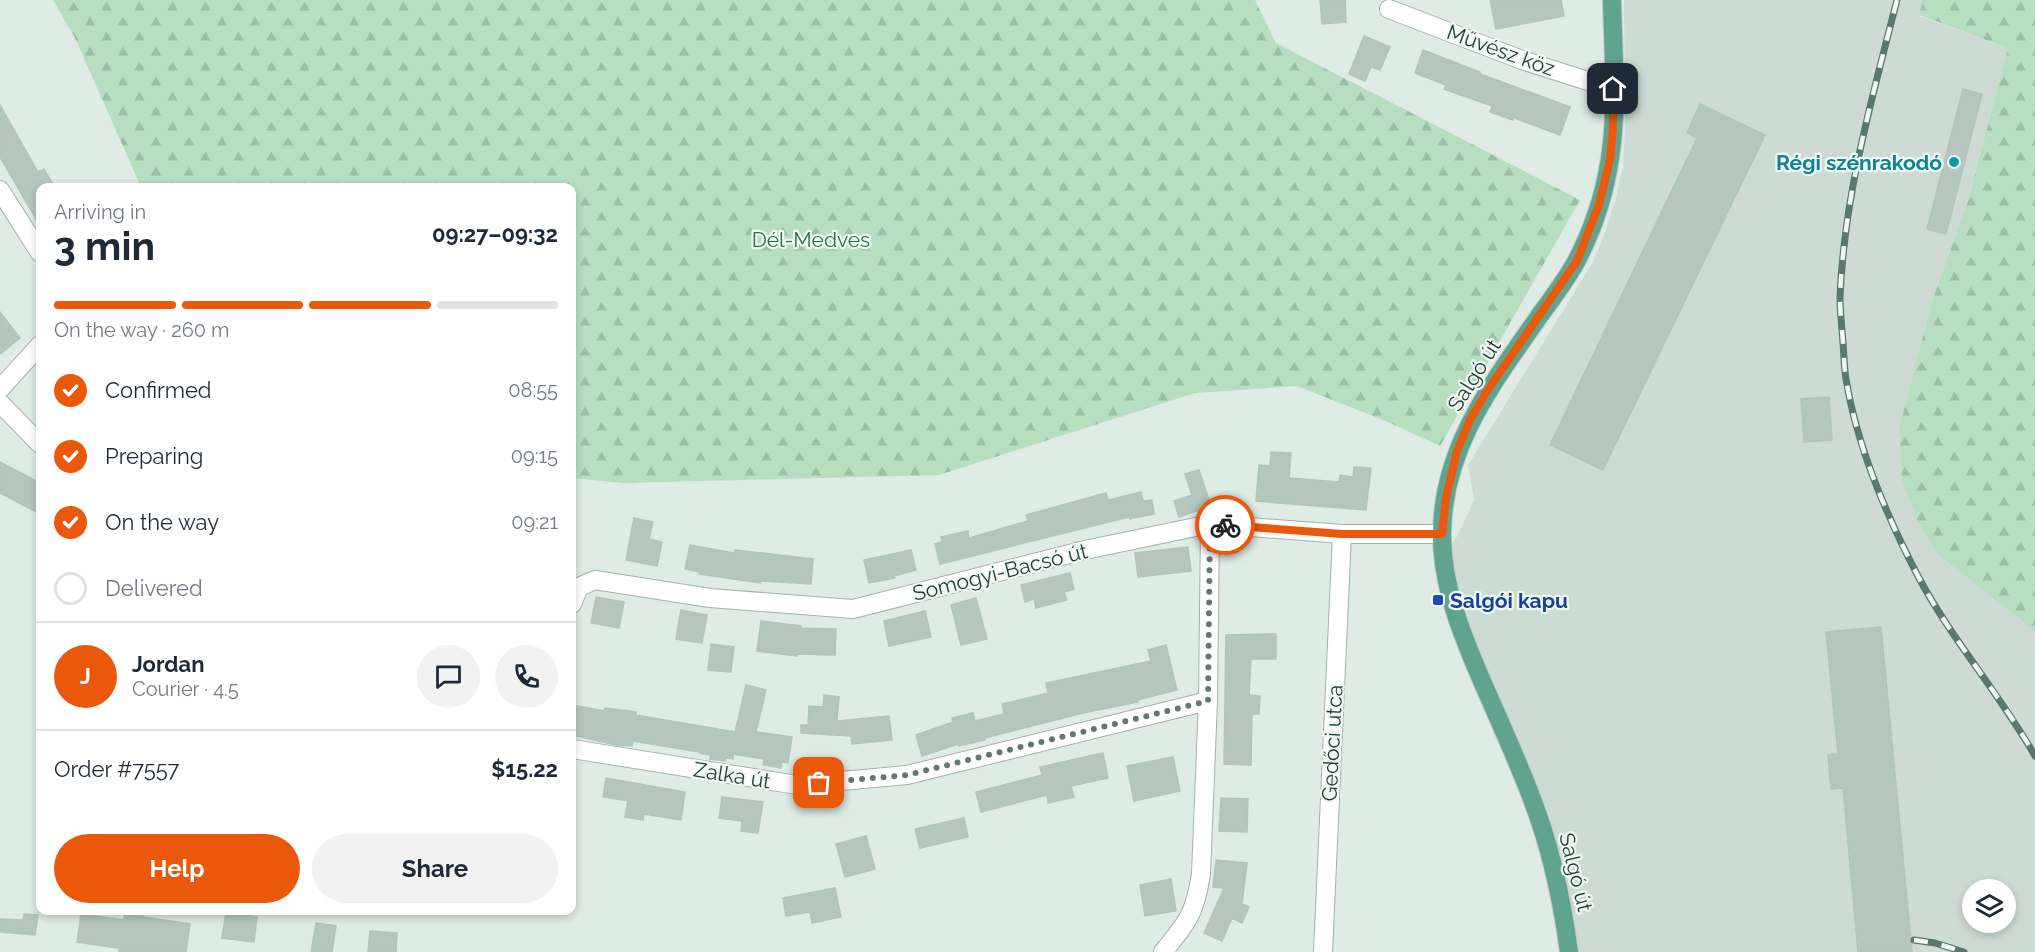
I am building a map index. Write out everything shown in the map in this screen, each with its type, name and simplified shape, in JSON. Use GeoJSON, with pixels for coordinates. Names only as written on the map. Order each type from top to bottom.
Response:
{"type":"FeatureCollection","features":[{"type":"Feature","properties":{"kind":"main road","name":"Salgó út"},"geometry":{"type":"LineString","coordinates":[[1569,952],[1562,901],[1551,857],[1533,800],[1462,634],[1446,578],[1442,534],[1446,498],[1455,460],[1470,420],[1487,391],[1577,261],[1599,205],[1610,159],[1613,128],[1612,0]]}},
{"type":"Feature","properties":{"kind":"street","name":"Művész köz"},"geometry":{"type":"LineString","coordinates":[[1389,9],[1522,60],[1613,89]]}},
{"type":"Feature","properties":{"kind":"street"},"geometry":{"type":"LineString","coordinates":[[0,190],[36,247]]}},
{"type":"Feature","properties":{"kind":"street"},"geometry":{"type":"LineString","coordinates":[[0,389],[36,349]]}},
{"type":"Feature","properties":{"kind":"street"},"geometry":{"type":"LineString","coordinates":[[0,403],[36,440]]}},
{"type":"Feature","properties":{"kind":"street","name":"Somogyi-Bacsó út"},"geometry":{"type":"LineString","coordinates":[[576,594],[579,587],[595,579],[710,598],[853,609],[1085,550],[1210,524],[1342,534],[1442,534]]}},
{"type":"Feature","properties":{"kind":"street"},"geometry":{"type":"LineString","coordinates":[[1163,952],[1184,927],[1196,902],[1201,874],[1208,701],[1210,524]]}},
{"type":"Feature","properties":{"kind":"street","name":"Gedőci utca"},"geometry":{"type":"LineString","coordinates":[[1323,952],[1342,534]]}},
{"type":"Feature","properties":{"kind":"street","name":"Zalka út"},"geometry":{"type":"LineString","coordinates":[[576,750],[797,785],[907,775],[1208,701]]}},
{"type":"Feature","properties":{"kind":"shaded area"},"geometry":{"type":"Polygon","coordinates":[[[1624,0],[1923,0],[1919,16],[2008,48],[1968,201],[1932,301],[1899,430],[1902,480],[1937,554],[2035,631],[2035,952],[1579,952],[1560,860],[1468,627],[1454,575],[1450,547],[1474,500],[1468,465],[1593,262],[1605,233],[1623,167],[1624,0]]]}},
{"type":"Feature","properties":{"kind":"green space","name":"Dél-Medves"},"geometry":{"type":"Polygon","coordinates":[[[53,0],[1255,0],[1276,43],[1580,200],[1440,446],[1388,422],[1297,386],[1195,393],[939,475],[623,483],[576,478],[576,183],[139,183],[75,38],[53,0]]]}},
{"type":"Feature","properties":{"kind":"green space"},"geometry":{"type":"Polygon","coordinates":[[[1923,0],[2035,0],[2035,631],[1937,554],[1919,524],[1902,480],[1899,429],[1932,301],[1968,201],[2008,48],[1919,15],[1923,0]]]}},
{"type":"Feature","properties":{"kind":"building"},"geometry":{"type":"Polygon","coordinates":[[[1320,0],[1345,0],[1346,22],[1322,24],[1320,0]]]}},
{"type":"Feature","properties":{"kind":"building"},"geometry":{"type":"Polygon","coordinates":[[[1490,0],[1561,0],[1564,16],[1496,29],[1490,0]]]}},
{"type":"Feature","properties":{"kind":"building"},"geometry":{"type":"Polygon","coordinates":[[[1364,36],[1390,47],[1380,70],[1371,67],[1365,81],[1349,74],[1364,36]]]}},
{"type":"Feature","properties":{"kind":"building"},"geometry":{"type":"Polygon","coordinates":[[[1423,50],[1570,107],[1560,135],[1490,112],[1492,106],[1444,89],[1446,85],[1415,73],[1423,50]]]}},
{"type":"Feature","properties":{"kind":"building","name":"Régi szénrakodó"},"geometry":{"type":"Polygon","coordinates":[[[1963,89],[1982,94],[1946,234],[1927,229],[1963,89]]]}},
{"type":"Feature","properties":{"kind":"building"},"geometry":{"type":"Polygon","coordinates":[[[1700,104],[1765,135],[1603,470],[1550,445],[1697,138],[1687,133],[1700,104]]]}},
{"type":"Feature","properties":{"kind":"building"},"geometry":{"type":"Polygon","coordinates":[[[0,105],[38,172],[44,169],[52,183],[36,183],[36,219],[0,157],[0,105]]]}},
{"type":"Feature","properties":{"kind":"building"},"geometry":{"type":"Polygon","coordinates":[[[0,312],[20,338],[0,354],[0,312]]]}},
{"type":"Feature","properties":{"kind":"building"},"geometry":{"type":"Polygon","coordinates":[[[1829,397],[1832,440],[1804,442],[1801,399],[1829,397]]]}},
{"type":"Feature","properties":{"kind":"building"},"geometry":{"type":"Polygon","coordinates":[[[1271,452],[1291,453],[1289,478],[1339,482],[1340,475],[1353,477],[1354,467],[1371,468],[1366,510],[1256,501],[1259,465],[1270,466],[1271,452]]]}},
{"type":"Feature","properties":{"kind":"building"},"geometry":{"type":"Polygon","coordinates":[[[0,462],[36,481],[36,512],[0,493],[0,462]]]}},
{"type":"Feature","properties":{"kind":"building"},"geometry":{"type":"Polygon","coordinates":[[[1199,470],[1211,506],[1179,517],[1174,501],[1192,495],[1185,474],[1199,470]]]}},
{"type":"Feature","properties":{"kind":"building"},"geometry":{"type":"Polygon","coordinates":[[[1141,492],[1143,501],[1152,500],[1154,514],[1130,519],[1129,517],[940,564],[935,544],[942,542],[941,537],[968,531],[969,538],[1028,521],[1026,515],[1106,493],[1108,500],[1141,492]]]}},
{"type":"Feature","properties":{"kind":"building"},"geometry":{"type":"Polygon","coordinates":[[[634,518],[653,522],[649,539],[662,542],[657,566],[626,560],[634,518]]]}},
{"type":"Feature","properties":{"kind":"building"},"geometry":{"type":"Polygon","coordinates":[[[690,545],[734,553],[735,550],[813,559],[811,584],[760,581],[760,583],[699,574],[700,572],[685,569],[690,545]]]}},
{"type":"Feature","properties":{"kind":"building"},"geometry":{"type":"Polygon","coordinates":[[[1188,547],[1191,571],[1138,577],[1135,553],[1188,547]]]}},
{"type":"Feature","properties":{"kind":"building"},"geometry":{"type":"Polygon","coordinates":[[[911,550],[916,570],[894,576],[895,578],[869,583],[864,560],[911,550]]]}},
{"type":"Feature","properties":{"kind":"building"},"geometry":{"type":"Polygon","coordinates":[[[1070,573],[1074,589],[1064,592],[1067,600],[1036,608],[1034,599],[1025,602],[1021,585],[1070,573]]]}},
{"type":"Feature","properties":{"kind":"building"},"geometry":{"type":"Polygon","coordinates":[[[596,597],[624,602],[619,628],[591,623],[596,597]]]}},
{"type":"Feature","properties":{"kind":"building"},"geometry":{"type":"Polygon","coordinates":[[[976,598],[987,639],[961,645],[951,605],[976,598]]]}},
{"type":"Feature","properties":{"kind":"building"},"geometry":{"type":"Polygon","coordinates":[[[681,610],[707,615],[702,643],[676,639],[681,610]]]}},
{"type":"Feature","properties":{"kind":"building"},"geometry":{"type":"Polygon","coordinates":[[[925,611],[931,637],[889,646],[884,621],[925,611]]]}},
{"type":"Feature","properties":{"kind":"building"},"geometry":{"type":"Polygon","coordinates":[[[761,621],[801,626],[801,628],[836,629],[835,655],[797,654],[797,656],[757,651],[761,621]]]}},
{"type":"Feature","properties":{"kind":"building"},"geometry":{"type":"Polygon","coordinates":[[[1881,627],[1912,952],[1858,952],[1843,788],[1831,789],[1828,755],[1838,754],[1826,632],[1881,627]]]}},
{"type":"Feature","properties":{"kind":"building"},"geometry":{"type":"Polygon","coordinates":[[[1276,634],[1276,659],[1251,659],[1249,695],[1260,696],[1259,714],[1252,714],[1251,765],[1224,764],[1226,635],[1276,634]]]}},
{"type":"Feature","properties":{"kind":"building"},"geometry":{"type":"Polygon","coordinates":[[[711,644],[734,647],[731,672],[708,670],[711,644]]]}},
{"type":"Feature","properties":{"kind":"building"},"geometry":{"type":"Polygon","coordinates":[[[1166,645],[1177,690],[1137,700],[1138,702],[1083,713],[985,738],[985,740],[959,746],[958,744],[922,756],[916,735],[953,722],[952,718],[973,713],[975,721],[1004,714],[1002,704],[1048,693],[1046,683],[1151,661],[1148,650],[1166,645]]]}},
{"type":"Feature","properties":{"kind":"building"},"geometry":{"type":"Polygon","coordinates":[[[746,685],[766,690],[756,732],[792,737],[788,763],[782,762],[781,768],[763,765],[764,759],[733,754],[733,759],[726,758],[725,761],[710,759],[711,755],[700,752],[633,741],[632,746],[616,745],[576,736],[576,706],[604,711],[605,708],[636,712],[636,715],[735,732],[746,685]]]}},
{"type":"Feature","properties":{"kind":"building"},"geometry":{"type":"Polygon","coordinates":[[[824,695],[839,697],[837,721],[889,716],[892,740],[852,744],[851,736],[801,733],[801,725],[808,725],[809,706],[823,707],[824,695]]]}},
{"type":"Feature","properties":{"kind":"building"},"geometry":{"type":"Polygon","coordinates":[[[1103,753],[1108,778],[1071,786],[1074,797],[1048,803],[1047,795],[981,812],[976,792],[1042,775],[1040,767],[1103,753]]]}},
{"type":"Feature","properties":{"kind":"building"},"geometry":{"type":"Polygon","coordinates":[[[1173,757],[1180,791],[1134,801],[1127,766],[1173,757]]]}},
{"type":"Feature","properties":{"kind":"building"},"geometry":{"type":"Polygon","coordinates":[[[606,778],[685,792],[681,820],[644,814],[643,820],[625,817],[628,801],[603,797],[606,778]]]}},
{"type":"Feature","properties":{"kind":"building"},"geometry":{"type":"Polygon","coordinates":[[[722,797],[763,802],[758,833],[741,831],[742,821],[719,818],[722,797]]]}},
{"type":"Feature","properties":{"kind":"building"},"geometry":{"type":"Polygon","coordinates":[[[1221,798],[1248,799],[1247,832],[1219,831],[1221,798]]]}},
{"type":"Feature","properties":{"kind":"building"},"geometry":{"type":"Polygon","coordinates":[[[964,818],[968,837],[920,848],[915,829],[964,818]]]}},
{"type":"Feature","properties":{"kind":"building"},"geometry":{"type":"Polygon","coordinates":[[[866,836],[875,869],[845,877],[836,844],[866,836]]]}},
{"type":"Feature","properties":{"kind":"building"},"geometry":{"type":"Polygon","coordinates":[[[1216,860],[1247,863],[1242,904],[1249,907],[1242,923],[1232,918],[1222,941],[1204,933],[1224,888],[1213,887],[1216,860]]]}},
{"type":"Feature","properties":{"kind":"building"},"geometry":{"type":"Polygon","coordinates":[[[1171,879],[1176,911],[1145,916],[1140,885],[1171,879]]]}},
{"type":"Feature","properties":{"kind":"building"},"geometry":{"type":"Polygon","coordinates":[[[835,888],[841,917],[812,923],[810,912],[786,916],[783,898],[835,888]]]}},
{"type":"Feature","properties":{"kind":"building"},"geometry":{"type":"Polygon","coordinates":[[[24,914],[38,915],[35,935],[0,932],[0,919],[23,920],[24,914]]]}},
{"type":"Feature","properties":{"kind":"building"},"geometry":{"type":"Polygon","coordinates":[[[81,915],[124,920],[124,915],[143,915],[143,917],[190,924],[186,952],[119,952],[119,948],[77,942],[81,915]]]}},
{"type":"Feature","properties":{"kind":"building"},"geometry":{"type":"Polygon","coordinates":[[[226,915],[257,917],[254,942],[222,938],[226,915]]]}},
{"type":"Feature","properties":{"kind":"building"},"geometry":{"type":"Polygon","coordinates":[[[316,923],[336,926],[332,952],[311,952],[316,923]]]}},
{"type":"Feature","properties":{"kind":"building"},"geometry":{"type":"Polygon","coordinates":[[[370,931],[397,933],[396,952],[368,952],[370,931]]]}},
{"type":"Feature","properties":{"kind":"railway"},"geometry":{"type":"LineString","coordinates":[[1897,0],[1861,147],[1847,222],[1840,297],[1846,379],[1865,456],[1907,555],[1946,623],[2035,756]]}},
{"type":"Feature","properties":{"kind":"railway"},"geometry":{"type":"LineString","coordinates":[[1914,940],[1935,943],[1964,952]]}},
{"type":"Feature","properties":{"kind":"way so far"},"geometry":{"type":"LineString","coordinates":[[819,783],[907,775],[1208,701],[1210,524],[1225,525]]}},
{"type":"Feature","properties":{"kind":"place","name":"Régi szénrakodó"},"geometry":{"type":"Point","coordinates":[1954,162]}},
{"type":"Feature","properties":{"kind":"place","name":"Salgói kapu"},"geometry":{"type":"Point","coordinates":[1438,600]}},
{"type":"Feature","properties":{"kind":"route"},"geometry":{"type":"LineString","coordinates":[[1225,525],[1342,534],[1442,534],[1446,498],[1457,451],[1470,420],[1487,391],[1577,261],[1599,205],[1610,159],[1613,89]]}}]}
